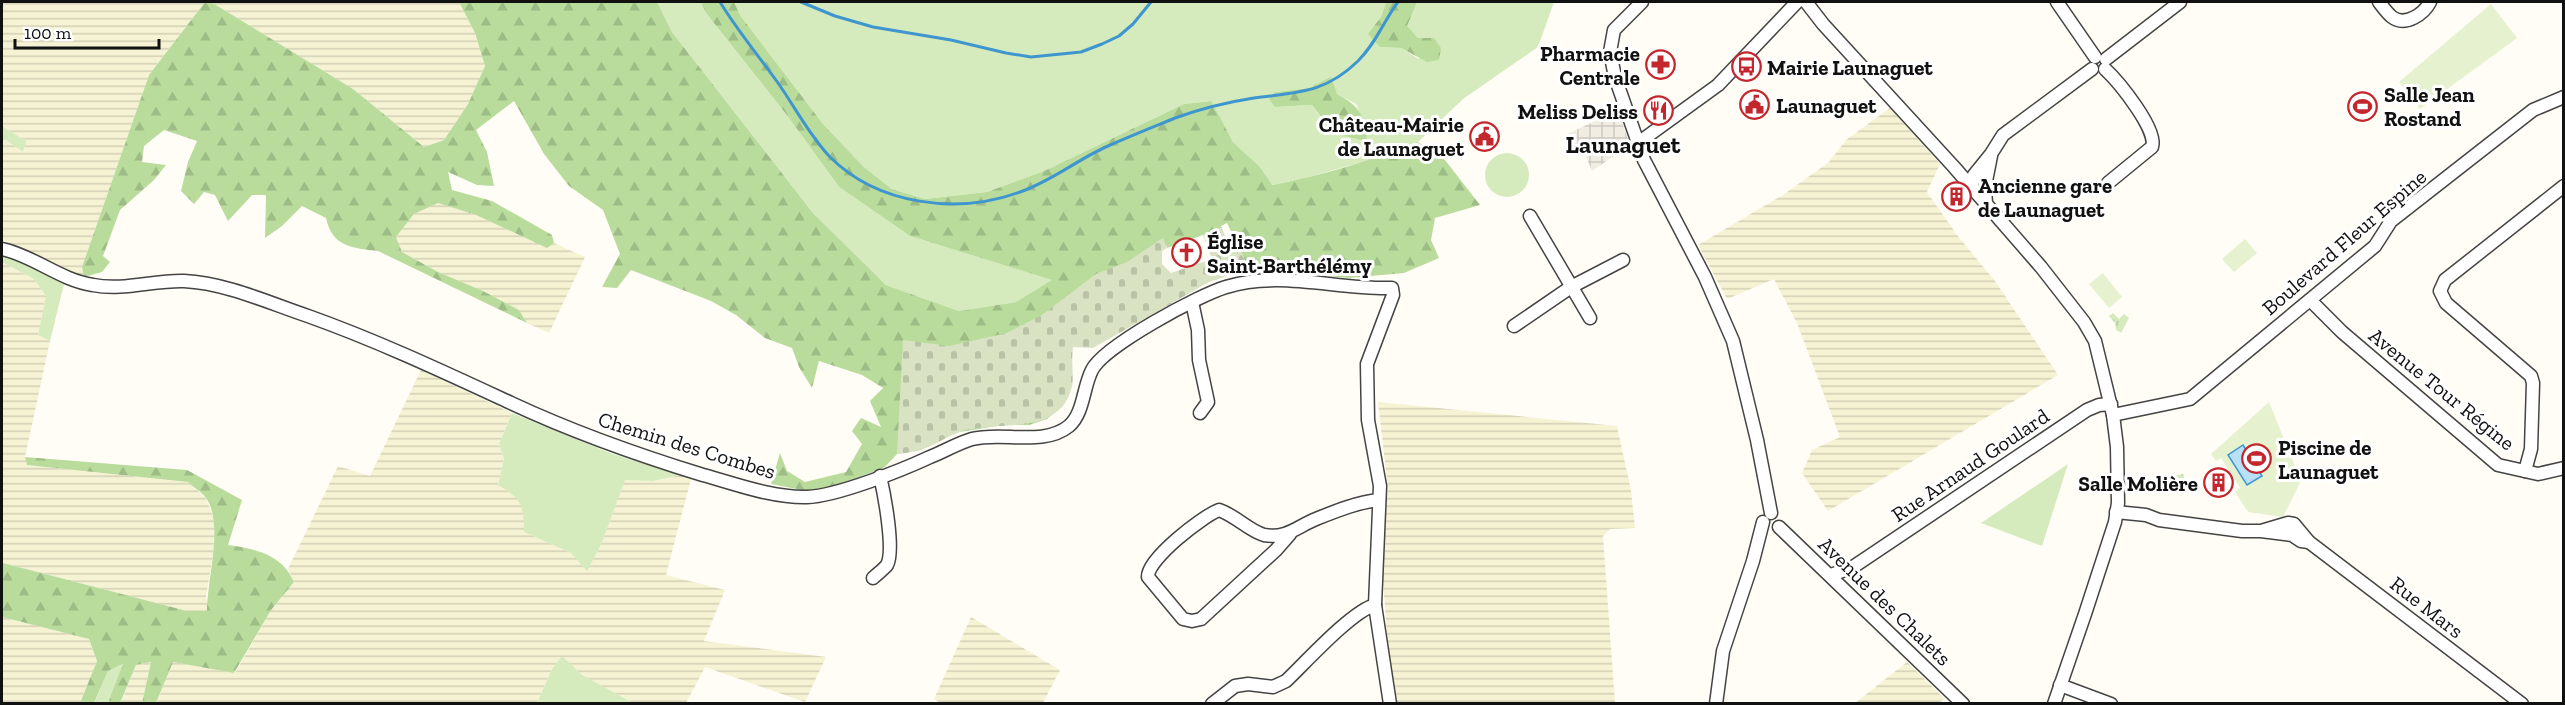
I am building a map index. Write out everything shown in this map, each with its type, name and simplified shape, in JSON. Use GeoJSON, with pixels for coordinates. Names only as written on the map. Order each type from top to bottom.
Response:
{"type":"FeatureCollection","features":[{"type":"Feature","properties":{"kind":"street","name":"Avenue des Chalets"},"geometry":{"type":"LineString","coordinates":[[1642,2],[1614,30],[1610,52],[1621,101],[1638,143],[1731,334],[1757,440],[1767,517],[1780,517],[1778,528],[1831,575],[1963,704]]}},
{"type":"Feature","properties":{"kind":"street"},"geometry":{"type":"LineString","coordinates":[[1638,143],[1718,86],[1797,2]]}},
{"type":"Feature","properties":{"kind":"street"},"geometry":{"type":"LineString","coordinates":[[1806,2],[2062,292],[2095,341],[2112,409],[2118,496],[2116,512],[2085,614],[2054,704]]}},
{"type":"Feature","properties":{"kind":"street"},"geometry":{"type":"LineString","coordinates":[[2057,2],[2100,63],[2149,125],[2154,142],[2152,147],[2108,183]]}},
{"type":"Feature","properties":{"kind":"street"},"geometry":{"type":"LineString","coordinates":[[1972,188],[1974,175],[1992,154],[2003,135],[2180,2]]}},
{"type":"Feature","properties":{"kind":"street"},"geometry":{"type":"LineString","coordinates":[[2379,2],[2391,17],[2398,21],[2415,18],[2430,2]]}},
{"type":"Feature","properties":{"kind":"street","name":"Boulevard Fleur Espine"},"geometry":{"type":"LineString","coordinates":[[2112,409],[2190,399],[2375,246],[2391,221],[2533,110],[2564,97]]}},
{"type":"Feature","properties":{"kind":"street"},"geometry":{"type":"LineString","coordinates":[[1986,205],[1984,186],[1992,154]]}},
{"type":"Feature","properties":{"kind":"street"},"geometry":{"type":"LineString","coordinates":[[2524,471],[2531,449],[2533,383],[2531,376],[2446,303],[2440,291],[2445,280],[2564,186]]}},
{"type":"Feature","properties":{"kind":"street"},"geometry":{"type":"LineString","coordinates":[[1530,216],[1590,318]]}},
{"type":"Feature","properties":{"kind":"street","name":"Chemin des Combes"},"geometry":{"type":"LineString","coordinates":[[2,249],[18,253],[68,278],[92,285],[117,287],[185,281],[228,289],[383,345],[432,365],[513,405],[589,436],[676,467],[744,486],[785,495],[807,497],[828,494],[920,462],[972,439],[1044,436],[1059,431],[1071,424],[1080,407],[1092,369],[1101,358],[1137,334],[1213,291],[1257,280],[1392,288],[1393,295],[1367,364],[1368,420],[1378,466],[1379,500]]}},
{"type":"Feature","properties":{"kind":"street"},"geometry":{"type":"LineString","coordinates":[[1514,326],[1571,287],[1623,260]]}},
{"type":"Feature","properties":{"kind":"street","name":"Avenue Tour Régine"},"geometry":{"type":"LineString","coordinates":[[2310,300],[2342,332],[2498,465],[2545,473],[2564,468]]}},
{"type":"Feature","properties":{"kind":"street"},"geometry":{"type":"LineString","coordinates":[[1192,302],[1198,330],[1199,360],[1208,402],[1200,413]]}},
{"type":"Feature","properties":{"kind":"street","name":"Rue Arnaud Goulard"},"geometry":{"type":"LineString","coordinates":[[1831,575],[1854,567],[2088,410],[2099,405],[2112,409]]}},
{"type":"Feature","properties":{"kind":"street"},"geometry":{"type":"LineString","coordinates":[[873,578],[886,565],[890,554],[880,476]]}},
{"type":"Feature","properties":{"kind":"street"},"geometry":{"type":"LineString","coordinates":[[1290,534],[1262,534],[1219,510],[1202,518],[1151,564],[1148,577],[1183,620],[1201,619],[1276,550],[1290,534],[1314,519],[1379,500],[1375,605],[1390,704]]}},
{"type":"Feature","properties":{"kind":"street","name":"Rue Mars"},"geometry":{"type":"LineString","coordinates":[[2116,512],[2171,522],[2292,535],[2301,541],[2309,542],[2522,704]]}},
{"type":"Feature","properties":{"kind":"street"},"geometry":{"type":"LineString","coordinates":[[1716,704],[1723,651],[1767,517]]}},
{"type":"Feature","properties":{"kind":"street"},"geometry":{"type":"LineString","coordinates":[[1753,561],[1778,528]]}},
{"type":"Feature","properties":{"kind":"street","name":"Rue Arnaud Goulard"},"geometry":{"type":"LineString","coordinates":[[1842,586],[1854,567]]}},
{"type":"Feature","properties":{"kind":"street"},"geometry":{"type":"LineString","coordinates":[[1212,704],[1235,686],[1248,684],[1273,687],[1286,681],[1353,618],[1367,607],[1375,605]]}},
{"type":"Feature","properties":{"kind":"street"},"geometry":{"type":"LineString","coordinates":[[2060,685],[2111,704]]}},
{"type":"Feature","properties":{"kind":"shaded area"},"geometry":{"type":"Polygon","coordinates":[[[2,2],[205,2],[149,75],[82,267],[84,277],[2,240],[2,137],[22,151],[26,141],[2,126],[2,2]]]}},
{"type":"Feature","properties":{"kind":"shaded area"},"geometry":{"type":"Polygon","coordinates":[[[211,2],[459,2],[475,33],[485,66],[468,104],[444,140],[424,147],[353,89],[211,2]]]}},
{"type":"Feature","properties":{"kind":"shaded area"},"geometry":{"type":"Polygon","coordinates":[[[1617,108],[1629,142],[1627,147],[1592,171],[1584,152],[1577,155],[1567,134],[1604,117],[1603,112],[1617,108]]]}},
{"type":"Feature","properties":{"kind":"shaded area"},"geometry":{"type":"Polygon","coordinates":[[[1890,108],[1940,164],[1927,192],[1957,235],[1995,281],[2058,375],[1828,511],[1802,473],[1812,450],[1840,437],[1797,323],[1774,279],[1727,299],[1698,245],[1783,195],[1829,162],[1846,140],[1890,108]]]}},
{"type":"Feature","properties":{"kind":"shaded area"},"geometry":{"type":"Polygon","coordinates":[[[438,203],[476,215],[546,247],[554,243],[585,257],[549,333],[527,323],[519,310],[483,291],[438,272],[402,252],[396,237],[414,214],[438,203]]]}},
{"type":"Feature","properties":{"kind":"shaded area"},"geometry":{"type":"Polygon","coordinates":[[[2,262],[34,279],[46,296],[38,335],[50,341],[25,457],[27,465],[188,482],[206,498],[215,522],[213,555],[206,596],[208,611],[187,611],[3,563],[2,566],[2,262]]]}},
{"type":"Feature","properties":{"kind":"shaded area"},"geometry":{"type":"Polygon","coordinates":[[[421,370],[512,413],[499,444],[504,459],[498,485],[515,495],[524,510],[524,532],[571,553],[587,570],[601,545],[625,479],[653,481],[680,475],[691,479],[666,575],[725,590],[704,641],[826,657],[805,702],[705,667],[686,703],[633,703],[581,675],[562,657],[552,669],[537,703],[156,704],[173,662],[235,673],[271,610],[294,582],[288,569],[338,466],[370,476],[421,370]]]}},
{"type":"Feature","properties":{"kind":"shaded area"},"geometry":{"type":"Polygon","coordinates":[[[1378,402],[1617,426],[1631,491],[1635,528],[1610,529],[1603,536],[1615,703],[1397,703],[1390,678],[1383,579],[1384,525],[1388,488],[1378,402]]]}},
{"type":"Feature","properties":{"kind":"shaded area"},"geometry":{"type":"Polygon","coordinates":[[[2,617],[89,639],[97,661],[80,703],[2,703],[2,617]]]}},
{"type":"Feature","properties":{"kind":"shaded area"},"geometry":{"type":"Polygon","coordinates":[[[971,617],[1060,670],[1043,703],[942,704],[934,699],[971,617]]]}},
{"type":"Feature","properties":{"kind":"shaded area"},"geometry":{"type":"Polygon","coordinates":[[[151,662],[142,703],[120,704],[136,665],[151,662]]]}},
{"type":"Feature","properties":{"kind":"shaded area"},"geometry":{"type":"Polygon","coordinates":[[[1907,662],[1945,699],[1939,703],[1855,703],[1907,662]]]}},
{"type":"Feature","properties":{"kind":"green space"},"geometry":{"type":"Polygon","coordinates":[[[205,2],[211,2],[353,89],[424,147],[444,140],[468,104],[485,66],[475,33],[459,2],[657,2],[672,32],[813,213],[886,285],[959,311],[1016,302],[1052,280],[910,236],[839,187],[786,114],[706,13],[701,2],[734,2],[740,15],[823,124],[864,167],[892,189],[925,199],[987,192],[1044,171],[1184,104],[1211,101],[1233,142],[1260,167],[1272,185],[1346,167],[1418,142],[1445,160],[1480,205],[1435,218],[1431,240],[1439,258],[1404,273],[1349,278],[1249,269],[1227,223],[1221,226],[1222,228],[1167,248],[1166,245],[1042,315],[1063,406],[1047,419],[1029,425],[1003,425],[954,433],[921,450],[897,454],[885,467],[842,484],[807,491],[771,484],[780,453],[787,471],[805,482],[846,472],[862,444],[852,431],[861,418],[881,427],[870,401],[883,388],[862,375],[819,361],[812,388],[799,367],[792,348],[765,338],[736,315],[711,301],[631,270],[617,288],[602,287],[620,254],[603,210],[569,186],[544,154],[514,101],[476,130],[487,152],[494,186],[477,185],[448,172],[452,190],[492,201],[552,235],[554,243],[547,248],[476,215],[438,203],[414,214],[396,237],[402,252],[438,272],[483,291],[519,310],[527,323],[378,251],[345,244],[333,235],[326,218],[302,206],[282,226],[265,238],[266,195],[252,195],[228,221],[215,195],[204,192],[194,204],[181,191],[188,162],[197,141],[164,130],[144,146],[142,162],[166,165],[154,180],[120,210],[103,256],[110,262],[102,272],[84,277],[82,267],[149,75],[205,2]]]}},
{"type":"Feature","properties":{"kind":"green space"},"geometry":{"type":"Polygon","coordinates":[[[657,2],[701,2],[706,13],[786,114],[839,187],[910,236],[1053,280],[1016,302],[959,311],[886,285],[813,213],[672,32],[657,2]]]}},
{"type":"Feature","properties":{"kind":"green space"},"geometry":{"type":"Polygon","coordinates":[[[734,2],[1386,2],[1381,17],[1380,47],[1401,48],[1419,59],[1418,38],[1406,26],[1417,2],[1554,2],[1538,47],[1463,99],[1418,142],[1372,159],[1302,179],[1271,185],[1260,167],[1233,142],[1210,101],[1184,104],[1044,171],[987,192],[925,199],[892,189],[864,167],[823,124],[740,15],[734,2]],[[1309,88],[1275,92],[1276,107],[1312,105],[1325,124],[1367,129],[1356,104],[1337,94],[1309,88]]]}},
{"type":"Feature","properties":{"kind":"green space"},"geometry":{"type":"Polygon","coordinates":[[[1386,2],[1417,2],[1407,26],[1418,38],[1434,38],[1441,48],[1439,60],[1427,62],[1401,48],[1380,47],[1368,34],[1381,17],[1386,2]]]}},
{"type":"Feature","properties":{"kind":"green space"},"geometry":{"type":"Polygon","coordinates":[[[2491,4],[2517,38],[2420,109],[2399,82],[2491,4]]]}},
{"type":"Feature","properties":{"kind":"green space"},"geometry":{"type":"Polygon","coordinates":[[[1331,77],[1337,94],[1360,112],[1365,124],[1367,141],[1341,134],[1324,121],[1312,105],[1275,107],[1269,99],[1275,92],[1309,88],[1331,77]]]}},
{"type":"Feature","properties":{"kind":"green space"},"geometry":{"type":"Polygon","coordinates":[[[2,126],[26,141],[23,152],[2,137],[2,126]]]}},
{"type":"Feature","properties":{"kind":"green space"},"geometry":{"type":"Polygon","coordinates":[[[1507,153],[1523,159],[1529,175],[1523,191],[1507,197],[1491,191],[1485,175],[1491,159],[1507,153]]]}},
{"type":"Feature","properties":{"kind":"green space"},"geometry":{"type":"Polygon","coordinates":[[[1222,228],[1227,241],[1234,239],[1249,269],[1209,282],[1093,348],[1073,347],[1072,386],[1066,401],[1057,412],[1031,423],[964,431],[920,450],[897,454],[903,340],[949,346],[1007,333],[1042,315],[1096,274],[1127,262],[1163,238],[1167,248],[1162,251],[1162,264],[1171,273],[1212,259],[1203,235],[1222,228]]]}},
{"type":"Feature","properties":{"kind":"green space"},"geometry":{"type":"Polygon","coordinates":[[[2245,239],[2257,253],[2234,272],[2222,259],[2245,239]]]}},
{"type":"Feature","properties":{"kind":"green space"},"geometry":{"type":"Polygon","coordinates":[[[2,257],[13,258],[64,284],[50,341],[38,335],[46,296],[34,279],[2,262],[2,257]]]}},
{"type":"Feature","properties":{"kind":"green space"},"geometry":{"type":"Polygon","coordinates":[[[2103,273],[2122,297],[2109,308],[2089,284],[2103,273]]]}},
{"type":"Feature","properties":{"kind":"green space"},"geometry":{"type":"Polygon","coordinates":[[[2113,313],[2119,319],[2124,314],[2129,318],[2121,333],[2116,330],[2115,323],[2109,316],[2113,313]]]}},
{"type":"Feature","properties":{"kind":"green space","name":"Piscine de Launaguet"},"geometry":{"type":"Polygon","coordinates":[[[2269,402],[2301,481],[2283,517],[2248,512],[2235,492],[2240,488],[2221,458],[2216,461],[2211,454],[2269,402]]]}},
{"type":"Feature","properties":{"kind":"green space"},"geometry":{"type":"Polygon","coordinates":[[[512,413],[610,453],[680,475],[653,481],[625,480],[601,545],[587,571],[571,553],[524,532],[520,504],[517,499],[498,485],[504,459],[499,444],[512,413]]]}},
{"type":"Feature","properties":{"kind":"green space"},"geometry":{"type":"Polygon","coordinates":[[[25,457],[187,470],[242,500],[228,545],[267,554],[282,565],[294,582],[271,610],[234,673],[173,662],[156,703],[142,703],[151,662],[136,665],[120,703],[108,703],[123,664],[108,671],[94,703],[80,703],[97,661],[89,639],[2,617],[3,563],[187,611],[207,611],[214,522],[206,498],[188,482],[27,465],[25,457]]]}},
{"type":"Feature","properties":{"kind":"green space"},"geometry":{"type":"Polygon","coordinates":[[[2068,464],[2042,546],[1981,523],[2068,464]]]}},
{"type":"Feature","properties":{"kind":"green space"},"geometry":{"type":"Polygon","coordinates":[[[2183,474],[2188,487],[2158,493],[2153,480],[2183,474]]]}},
{"type":"Feature","properties":{"kind":"green space"},"geometry":{"type":"Polygon","coordinates":[[[562,656],[582,675],[633,703],[537,703],[552,669],[562,656]]]}},
{"type":"Feature","properties":{"kind":"green space"},"geometry":{"type":"Polygon","coordinates":[[[124,664],[108,703],[94,704],[108,671],[124,664]]]}},
{"type":"Feature","properties":{"kind":"water"},"geometry":{"type":"Polygon","coordinates":[[[2243,445],[2262,476],[2247,485],[2228,455],[2243,445]]]}},
{"type":"Feature","properties":{"kind":"waterway"},"geometry":{"type":"LineString","coordinates":[[720,2],[830,157],[849,173],[871,186],[919,201],[945,204],[996,199],[1020,192],[1108,146],[1194,112],[1214,106],[1321,86],[1346,72],[1358,61],[1370,47],[1398,2]]}},
{"type":"Feature","properties":{"kind":"waterway"},"geometry":{"type":"LineString","coordinates":[[801,2],[835,16],[873,27],[1031,57],[1081,52],[1102,44],[1119,36],[1133,24],[1151,2]]}},
{"type":"Feature","properties":{"kind":"place","name":"Pharmacie Centrale"},"geometry":{"type":"Point","coordinates":[1661,65]}},
{"type":"Feature","properties":{"kind":"place","name":"Mairie Launaguet"},"geometry":{"type":"Point","coordinates":[1746,67]}},
{"type":"Feature","properties":{"kind":"place","name":"Launaguet"},"geometry":{"type":"Point","coordinates":[1755,105]}},
{"type":"Feature","properties":{"kind":"place","name":"Salle Jean Rostand"},"geometry":{"type":"Point","coordinates":[2363,106]}},
{"type":"Feature","properties":{"kind":"place","name":"Meliss Deliss"},"geometry":{"type":"Point","coordinates":[1659,111]}},
{"type":"Feature","properties":{"kind":"place","name":"Château-Mairie de Launaguet"},"geometry":{"type":"Point","coordinates":[1485,136]}},
{"type":"Feature","properties":{"kind":"place","name":"Ancienne gare de Launaguet"},"geometry":{"type":"Point","coordinates":[1957,197]}},
{"type":"Feature","properties":{"kind":"place","name":"Église Saint-Barthélémy"},"geometry":{"type":"Point","coordinates":[1186,253]}},
{"type":"Feature","properties":{"kind":"place","name":"Piscine de Launaguet"},"geometry":{"type":"Point","coordinates":[2257,459]}},
{"type":"Feature","properties":{"kind":"place","name":"Salle Molière"},"geometry":{"type":"Point","coordinates":[2219,483]}},
{"type":"Feature","properties":{"kind":"district","name":"Launaguet"},"geometry":{"type":"Point","coordinates":[1623,144]}}]}
